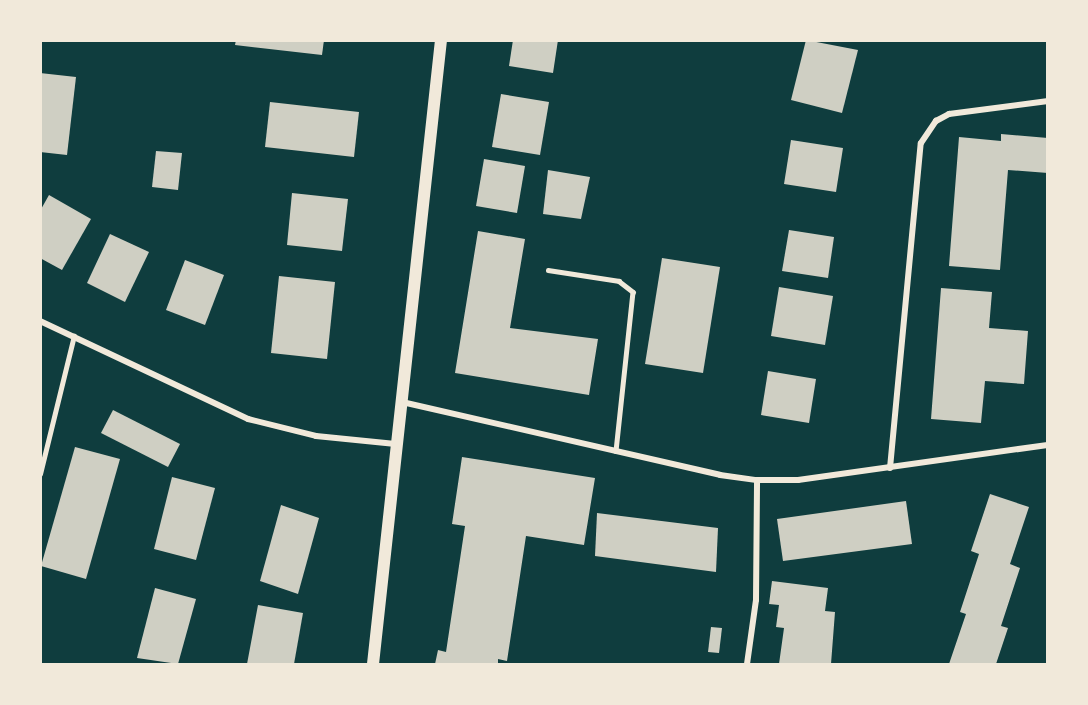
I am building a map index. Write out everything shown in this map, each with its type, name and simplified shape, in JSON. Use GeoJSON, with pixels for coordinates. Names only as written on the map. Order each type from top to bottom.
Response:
{"type":"FeatureCollection","features":[{"type":"Feature","properties":{"kind":"main road"},"geometry":{"type":"LineString","coordinates":[[373,664],[441,40]]}},
{"type":"Feature","properties":{"kind":"street"},"geometry":{"type":"LineString","coordinates":[[890,468],[921,143],[936,120],[949,114],[1047,101]]}},
{"type":"Feature","properties":{"kind":"street"},"geometry":{"type":"LineString","coordinates":[[40,321],[248,419],[316,436],[396,444]]}},
{"type":"Feature","properties":{"kind":"street"},"geometry":{"type":"LineString","coordinates":[[401,402],[616,451],[757,480],[798,480],[1047,445]]}},
{"type":"Feature","properties":{"kind":"street"},"geometry":{"type":"LineString","coordinates":[[747,664],[756,600],[757,480]]}},
{"type":"Feature","properties":{"kind":"lane"},"geometry":{"type":"LineString","coordinates":[[548,270],[619,281],[633,292],[616,451]]}},
{"type":"Feature","properties":{"kind":"lane"},"geometry":{"type":"LineString","coordinates":[[40,474],[74,336]]}},
{"type":"Feature","properties":{"kind":"building"},"geometry":{"type":"Polygon","coordinates":[[[236,40],[324,40],[322,55],[235,45],[236,40]]]}},
{"type":"Feature","properties":{"kind":"building"},"geometry":{"type":"Polygon","coordinates":[[[513,40],[558,40],[553,73],[509,66],[513,40]]]}},
{"type":"Feature","properties":{"kind":"building"},"geometry":{"type":"Polygon","coordinates":[[[806,40],[858,50],[842,113],[791,100],[806,40]]]}},
{"type":"Feature","properties":{"kind":"building"},"geometry":{"type":"Polygon","coordinates":[[[40,73],[76,77],[67,155],[40,152],[40,73]]]}},
{"type":"Feature","properties":{"kind":"building"},"geometry":{"type":"Polygon","coordinates":[[[501,94],[549,102],[540,155],[492,147],[501,94]]]}},
{"type":"Feature","properties":{"kind":"building"},"geometry":{"type":"Polygon","coordinates":[[[270,102],[359,112],[354,157],[265,147],[270,102]]]}},
{"type":"Feature","properties":{"kind":"building"},"geometry":{"type":"Polygon","coordinates":[[[1001,134],[1048,138],[1048,173],[1008,170],[1000,270],[949,266],[959,137],[1001,141],[1001,134]]]}},
{"type":"Feature","properties":{"kind":"building"},"geometry":{"type":"Polygon","coordinates":[[[791,140],[843,148],[836,192],[784,184],[791,140]]]}},
{"type":"Feature","properties":{"kind":"building"},"geometry":{"type":"Polygon","coordinates":[[[156,151],[182,153],[178,190],[152,187],[156,151]]]}},
{"type":"Feature","properties":{"kind":"building"},"geometry":{"type":"Polygon","coordinates":[[[484,159],[525,166],[517,213],[476,206],[484,159]]]}},
{"type":"Feature","properties":{"kind":"building"},"geometry":{"type":"Polygon","coordinates":[[[548,170],[590,177],[581,219],[543,214],[548,170]]]}},
{"type":"Feature","properties":{"kind":"building"},"geometry":{"type":"Polygon","coordinates":[[[292,193],[348,199],[342,251],[287,245],[292,193]]]}},
{"type":"Feature","properties":{"kind":"building"},"geometry":{"type":"Polygon","coordinates":[[[49,195],[91,219],[62,270],[40,258],[40,211],[49,195]]]}},
{"type":"Feature","properties":{"kind":"building"},"geometry":{"type":"Polygon","coordinates":[[[789,230],[834,237],[828,278],[782,271],[789,230]]]}},
{"type":"Feature","properties":{"kind":"building"},"geometry":{"type":"Polygon","coordinates":[[[478,231],[525,239],[510,328],[598,339],[589,395],[455,373],[478,231]]]}},
{"type":"Feature","properties":{"kind":"building"},"geometry":{"type":"Polygon","coordinates":[[[110,234],[149,252],[125,302],[87,283],[110,234]]]}},
{"type":"Feature","properties":{"kind":"building"},"geometry":{"type":"Polygon","coordinates":[[[662,258],[720,267],[703,373],[645,364],[662,258]]]}},
{"type":"Feature","properties":{"kind":"building"},"geometry":{"type":"Polygon","coordinates":[[[185,260],[224,275],[205,325],[166,310],[185,260]]]}},
{"type":"Feature","properties":{"kind":"building"},"geometry":{"type":"Polygon","coordinates":[[[279,276],[335,282],[327,359],[271,353],[279,276]]]}},
{"type":"Feature","properties":{"kind":"building"},"geometry":{"type":"Polygon","coordinates":[[[779,287],[833,296],[825,345],[771,336],[779,287]]]}},
{"type":"Feature","properties":{"kind":"building"},"geometry":{"type":"Polygon","coordinates":[[[941,288],[992,292],[989,328],[1028,331],[1024,384],[985,381],[981,423],[931,419],[941,288]]]}},
{"type":"Feature","properties":{"kind":"building"},"geometry":{"type":"Polygon","coordinates":[[[768,371],[816,379],[809,423],[761,415],[768,371]]]}},
{"type":"Feature","properties":{"kind":"building"},"geometry":{"type":"Polygon","coordinates":[[[113,410],[180,444],[168,467],[101,433],[113,410]]]}},
{"type":"Feature","properties":{"kind":"building"},"geometry":{"type":"Polygon","coordinates":[[[75,447],[120,459],[86,579],[41,566],[75,447]]]}},
{"type":"Feature","properties":{"kind":"building"},"geometry":{"type":"Polygon","coordinates":[[[462,457],[595,478],[584,545],[526,536],[507,661],[498,659],[498,664],[435,664],[438,650],[446,652],[465,526],[452,524],[462,457]]]}},
{"type":"Feature","properties":{"kind":"building"},"geometry":{"type":"Polygon","coordinates":[[[172,477],[215,488],[196,560],[154,549],[172,477]]]}},
{"type":"Feature","properties":{"kind":"building"},"geometry":{"type":"Polygon","coordinates":[[[990,494],[1029,507],[1010,564],[1020,568],[1001,626],[1008,628],[996,664],[949,664],[966,614],[960,612],[979,554],[971,551],[990,494]]]}},
{"type":"Feature","properties":{"kind":"building"},"geometry":{"type":"Polygon","coordinates":[[[906,501],[912,544],[783,561],[777,519],[906,501]]]}},
{"type":"Feature","properties":{"kind":"building"},"geometry":{"type":"Polygon","coordinates":[[[281,505],[319,518],[298,594],[260,581],[281,505]]]}},
{"type":"Feature","properties":{"kind":"building"},"geometry":{"type":"Polygon","coordinates":[[[597,513],[718,528],[716,572],[595,556],[597,513]]]}},
{"type":"Feature","properties":{"kind":"building"},"geometry":{"type":"Polygon","coordinates":[[[772,581],[828,588],[825,611],[835,612],[831,664],[779,664],[784,628],[776,627],[779,605],[769,604],[772,581]]]}},
{"type":"Feature","properties":{"kind":"building"},"geometry":{"type":"Polygon","coordinates":[[[155,588],[196,599],[178,664],[137,658],[155,588]]]}},
{"type":"Feature","properties":{"kind":"building"},"geometry":{"type":"Polygon","coordinates":[[[258,605],[303,613],[294,664],[247,664],[258,605]]]}},
{"type":"Feature","properties":{"kind":"building"},"geometry":{"type":"Polygon","coordinates":[[[711,627],[722,628],[719,653],[708,652],[711,627]]]}}]}
